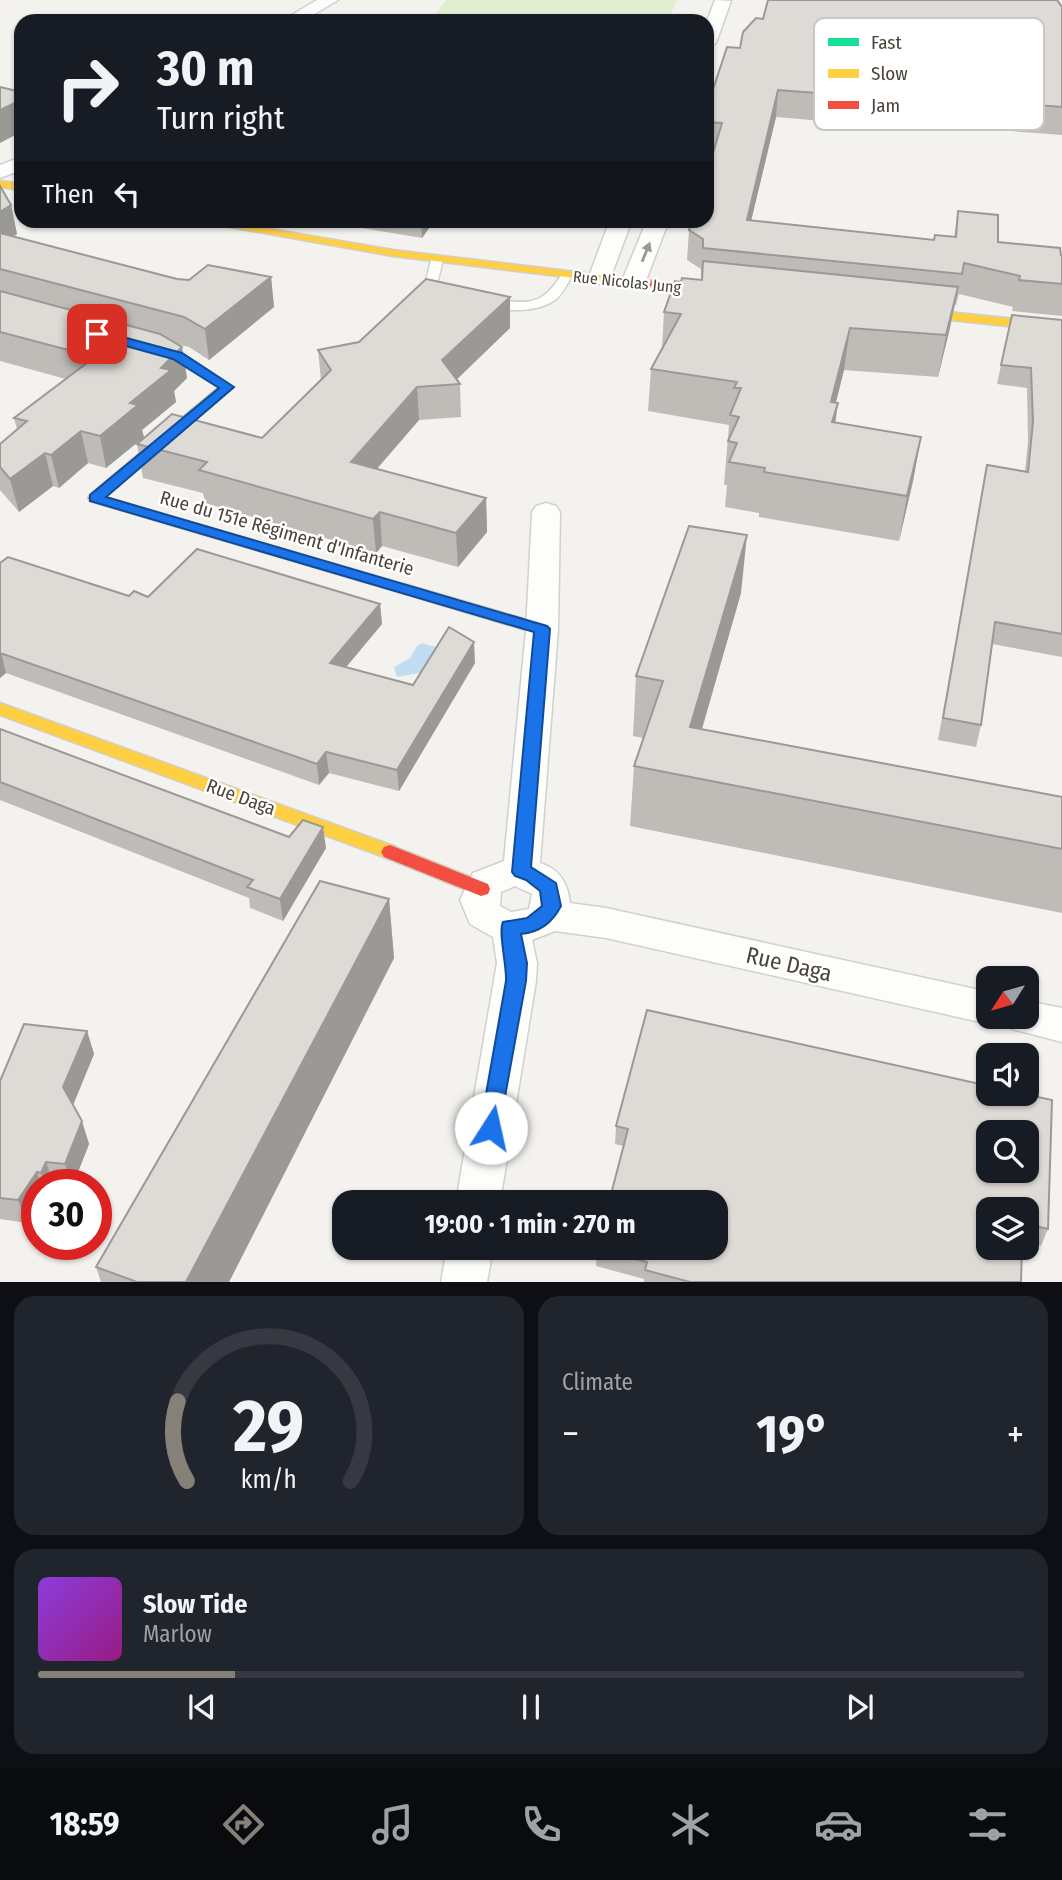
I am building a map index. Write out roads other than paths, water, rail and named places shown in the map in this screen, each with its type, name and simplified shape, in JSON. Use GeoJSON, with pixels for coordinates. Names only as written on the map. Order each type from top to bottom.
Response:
{"type":"FeatureCollection","features":[{"type":"Feature","properties":{"kind":"street"},"geometry":{"type":"LineString","coordinates":[[303,14],[330,0]]}},
{"type":"Feature","properties":{"kind":"street"},"geometry":{"type":"LineString","coordinates":[[714,25],[723,1]]}},
{"type":"Feature","properties":{"kind":"street","name":"Rue Nicolas Jung"},"geometry":{"type":"LineString","coordinates":[[238,228],[437,260],[741,294]]}},
{"type":"Feature","properties":{"kind":"street"},"geometry":{"type":"LineString","coordinates":[[599,279],[618,228]]}},
{"type":"Feature","properties":{"kind":"street"},"geometry":{"type":"LineString","coordinates":[[634,283],[656,228]]}},
{"type":"Feature","properties":{"kind":"street"},"geometry":{"type":"LineString","coordinates":[[889,310],[1062,328]]}},
{"type":"Feature","properties":{"kind":"street","name":"Rue du 151e Régiment d'Infanterie"},"geometry":{"type":"LineString","coordinates":[[118,340],[177,356],[227,387],[95,498],[542,629]]}},
{"type":"Feature","properties":{"kind":"street"},"geometry":{"type":"LineString","coordinates":[[522,872],[542,629],[546,512]]}},
{"type":"Feature","properties":{"kind":"street","name":"Rue Daga"},"geometry":{"type":"LineString","coordinates":[[0,709],[413,860],[481,889]]}},
{"type":"Feature","properties":{"kind":"street"},"geometry":{"type":"LineString","coordinates":[[522,872],[533,875],[550,888],[552,906],[528,921],[499,925],[483,914],[479,897],[481,889],[494,877],[522,872]]}},
{"type":"Feature","properties":{"kind":"street"},"geometry":{"type":"LineString","coordinates":[[480,1190],[517,963],[528,921]]}},
{"type":"Feature","properties":{"kind":"street","name":"Rue Daga"},"geometry":{"type":"LineString","coordinates":[[528,921],[619,926],[976,1005]]}},
{"type":"Feature","properties":{"kind":"street"},"geometry":{"type":"LineString","coordinates":[[1040,1020],[1062,1025]]}},
{"type":"Feature","properties":{"kind":"street"},"geometry":{"type":"LineString","coordinates":[[464,1282],[468,1260]]}},
{"type":"Feature","properties":{"kind":"lane"},"geometry":{"type":"LineString","coordinates":[[437,260],[431,285],[461,297]]}},
{"type":"Feature","properties":{"kind":"lane"},"geometry":{"type":"LineString","coordinates":[[475,299],[502,305],[542,301],[554,295],[566,276]]}},
{"type":"Feature","properties":{"kind":"water"},"geometry":{"type":"Polygon","coordinates":[[[422,643],[439,648],[424,672],[397,677],[394,667],[410,658],[422,643]]]}}]}
